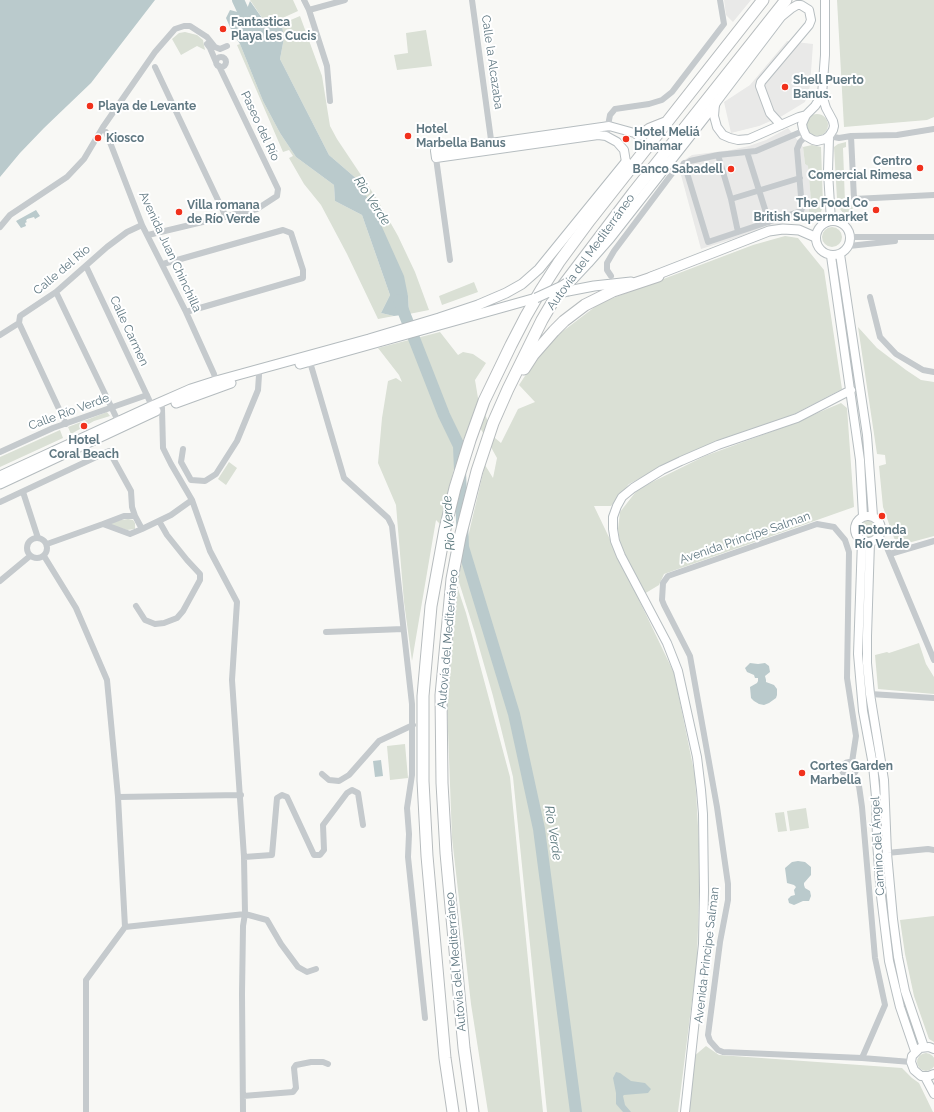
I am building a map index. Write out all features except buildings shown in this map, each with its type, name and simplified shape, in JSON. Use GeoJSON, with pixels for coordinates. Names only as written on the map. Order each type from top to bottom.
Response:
{"type":"FeatureCollection","features":[{"type":"Feature","properties":{"kind":"highway","name":"Autovía del Mediterráneo"},"geometry":{"type":"LineString","coordinates":[[453,1112],[445,1058],[427,856],[423,781],[423,696],[436,576],[444,529],[455,488],[484,401],[541,290],[626,170],[666,123],[763,0]]}},
{"type":"Feature","properties":{"kind":"highway","name":"Autovía del Mediterráneo"},"geometry":{"type":"LineString","coordinates":[[473,1112],[464,1040],[444,829],[441,695],[449,600],[465,513],[493,423],[542,320],[559,291],[573,276],[633,193],[786,0]]}},
{"type":"Feature","properties":{"kind":"highway"},"geometry":{"type":"LineString","coordinates":[[782,17],[793,0]]}},
{"type":"Feature","properties":{"kind":"highway"},"geometry":{"type":"LineString","coordinates":[[638,134],[643,134],[650,129],[666,123]]}},
{"type":"Feature","properties":{"kind":"highway"},"geometry":{"type":"LineString","coordinates":[[607,186],[626,170]]}},
{"type":"Feature","properties":{"kind":"highway"},"geometry":{"type":"LineString","coordinates":[[508,389],[519,378],[544,341],[574,313],[607,293],[658,276]]}},
{"type":"Feature","properties":{"kind":"main road"},"geometry":{"type":"LineString","coordinates":[[0,484],[162,408],[223,385],[310,362],[440,321],[536,298],[562,286],[588,263],[610,238],[715,104]]}},
{"type":"Feature","properties":{"kind":"main road"},"geometry":{"type":"LineString","coordinates":[[440,321],[497,297],[522,284],[548,260],[607,186]]}},
{"type":"Feature","properties":{"kind":"main road"},"geometry":{"type":"LineString","coordinates":[[536,298],[545,298],[568,291],[594,286],[638,281],[658,276],[768,232],[791,229],[799,230],[815,237]]}},
{"type":"Feature","properties":{"kind":"main road"},"geometry":{"type":"LineString","coordinates":[[0,476],[191,389],[216,381],[370,342]]}},
{"type":"Feature","properties":{"kind":"street"},"geometry":{"type":"LineString","coordinates":[[304,0],[309,10],[327,66],[330,101]]}},
{"type":"Feature","properties":{"kind":"street"},"geometry":{"type":"LineString","coordinates":[[309,10],[345,0]]}},
{"type":"Feature","properties":{"kind":"street","name":"Calle la Alcazaba"},"geometry":{"type":"LineString","coordinates":[[472,0],[492,146]]}},
{"type":"Feature","properties":{"kind":"street"},"geometry":{"type":"LineString","coordinates":[[606,136],[610,115],[615,109],[656,102],[662,100],[672,92],[724,24],[720,0]]}},
{"type":"Feature","properties":{"kind":"street"},"geometry":{"type":"LineString","coordinates":[[824,0],[825,55],[822,95],[808,113],[802,124],[805,133],[813,140],[824,146],[828,158]]}},
{"type":"Feature","properties":{"kind":"street"},"geometry":{"type":"LineString","coordinates":[[781,125],[770,113],[760,86],[763,78],[809,25],[811,20],[808,10],[801,5],[792,8],[782,17],[715,104],[714,116],[717,127],[723,135],[738,140],[750,139],[819,109],[829,113]]}},
{"type":"Feature","properties":{"kind":"street"},"geometry":{"type":"LineString","coordinates":[[0,227],[10,215],[67,177],[84,159],[103,127],[155,52],[175,29],[190,26],[215,47],[220,49],[227,46]]}},
{"type":"Feature","properties":{"kind":"street","name":"Paseo del Río"},"geometry":{"type":"LineString","coordinates":[[207,40],[278,189],[277,196],[257,209],[226,217]]}},
{"type":"Feature","properties":{"kind":"street"},"geometry":{"type":"LineString","coordinates":[[148,235],[226,217],[155,68]]}},
{"type":"Feature","properties":{"kind":"street"},"geometry":{"type":"LineString","coordinates":[[822,95],[834,126],[830,136],[828,158],[831,221]]}},
{"type":"Feature","properties":{"kind":"street"},"geometry":{"type":"LineString","coordinates":[[450,260],[436,154],[580,134],[608,126],[638,134]]}},
{"type":"Feature","properties":{"kind":"street"},"geometry":{"type":"LineString","coordinates":[[817,141],[830,136],[897,135],[934,129]]}},
{"type":"Feature","properties":{"kind":"street","name":"Avenida Juan Chinchilla"},"geometry":{"type":"LineString","coordinates":[[106,132],[142,225],[186,312],[216,381]]}},
{"type":"Feature","properties":{"kind":"street"},"geometry":{"type":"LineString","coordinates":[[611,276],[607,270],[607,263],[614,251],[674,171],[684,163],[718,155],[747,152],[805,133]]}},
{"type":"Feature","properties":{"kind":"street"},"geometry":{"type":"LineString","coordinates":[[684,163],[708,242],[801,211],[797,149],[805,133]]}},
{"type":"Feature","properties":{"kind":"street"},"geometry":{"type":"LineString","coordinates":[[580,134],[606,136],[616,142],[624,150],[626,170]]}},
{"type":"Feature","properties":{"kind":"street"},"geometry":{"type":"LineString","coordinates":[[847,136],[854,199],[934,195]]}},
{"type":"Feature","properties":{"kind":"street"},"geometry":{"type":"LineString","coordinates":[[747,152],[769,222]]}},
{"type":"Feature","properties":{"kind":"street"},"geometry":{"type":"LineString","coordinates":[[718,155],[731,199],[738,232]]}},
{"type":"Feature","properties":{"kind":"street"},"geometry":{"type":"LineString","coordinates":[[731,199],[800,178]]}},
{"type":"Feature","properties":{"kind":"street"},"geometry":{"type":"LineString","coordinates":[[849,246],[849,232],[842,223],[831,221],[822,224],[816,232],[816,243],[824,254],[831,256],[840,254],[849,246],[934,237]]}},
{"type":"Feature","properties":{"kind":"street","name":"Calle del Río"},"geometry":{"type":"LineString","coordinates":[[0,335],[19,323],[20,316],[56,292],[107,247],[127,232],[142,225]]}},
{"type":"Feature","properties":{"kind":"street"},"geometry":{"type":"LineString","coordinates":[[163,264],[283,230],[291,234],[303,270],[303,278],[186,312]]}},
{"type":"Feature","properties":{"kind":"street"},"geometry":{"type":"LineString","coordinates":[[850,237],[919,238]]}},
{"type":"Feature","properties":{"kind":"street"},"geometry":{"type":"LineString","coordinates":[[840,254],[867,435],[873,516]]}},
{"type":"Feature","properties":{"kind":"street"},"geometry":{"type":"LineString","coordinates":[[831,256],[860,460],[863,516]]}},
{"type":"Feature","properties":{"kind":"street","name":"Calle Carmen"},"geometry":{"type":"LineString","coordinates":[[86,266],[152,406]]}},
{"type":"Feature","properties":{"kind":"street"},"geometry":{"type":"LineString","coordinates":[[56,292],[118,421]]}},
{"type":"Feature","properties":{"kind":"street"},"geometry":{"type":"LineString","coordinates":[[870,297],[880,337],[896,354],[923,370],[934,372]]}},
{"type":"Feature","properties":{"kind":"street"},"geometry":{"type":"LineString","coordinates":[[19,323],[66,424]]}},
{"type":"Feature","properties":{"kind":"street"},"geometry":{"type":"LineString","coordinates":[[310,362],[344,478],[388,518],[392,526],[412,704],[412,775],[407,808],[408,857],[425,1018]]}},
{"type":"Feature","properties":{"kind":"street"},"geometry":{"type":"LineString","coordinates":[[183,449],[181,462],[191,480],[204,481],[216,474],[237,441],[258,390],[259,375]]}},
{"type":"Feature","properties":{"kind":"street"},"geometry":{"type":"LineString","coordinates":[[685,1112],[703,944],[703,814],[701,790],[697,757],[678,671],[667,643],[620,556],[615,541],[613,517],[622,497],[633,488],[662,470],[718,445],[797,418],[851,390]]}},
{"type":"Feature","properties":{"kind":"street","name":"Calle Río Verde"},"geometry":{"type":"LineString","coordinates":[[0,452],[53,428],[147,395]]}},
{"type":"Feature","properties":{"kind":"street"},"geometry":{"type":"LineString","coordinates":[[162,408],[163,448],[192,500],[210,551],[236,602],[232,680],[241,795],[244,857],[245,914],[242,926],[243,1112]]}},
{"type":"Feature","properties":{"kind":"street"},"geometry":{"type":"LineString","coordinates":[[0,502],[108,451],[132,491],[132,507],[142,529]]}},
{"type":"Feature","properties":{"kind":"street"},"geometry":{"type":"LineString","coordinates":[[23,492],[38,538]]}},
{"type":"Feature","properties":{"kind":"street"},"geometry":{"type":"LineString","coordinates":[[103,524],[130,534],[171,515],[192,500]]}},
{"type":"Feature","properties":{"kind":"street"},"geometry":{"type":"LineString","coordinates":[[47,544],[124,516],[135,516]]}},
{"type":"Feature","properties":{"kind":"street"},"geometry":{"type":"LineString","coordinates":[[863,516],[873,516],[877,518],[881,526],[879,535],[874,540],[866,541],[856,535],[854,526],[863,516]]}},
{"type":"Feature","properties":{"kind":"street"},"geometry":{"type":"LineString","coordinates":[[136,606],[145,620],[155,624],[164,623],[177,618],[183,611],[200,580],[200,574],[177,548],[159,521]]}},
{"type":"Feature","properties":{"kind":"street","name":"Avenida Príncipe Salman"},"geometry":{"type":"LineString","coordinates":[[664,605],[662,600],[663,583],[668,576],[817,524],[834,527],[845,540],[849,552],[847,678],[856,736],[854,765]]}},
{"type":"Feature","properties":{"kind":"street"},"geometry":{"type":"LineString","coordinates":[[879,535],[890,554],[934,660]]}},
{"type":"Feature","properties":{"kind":"street"},"geometry":{"type":"LineString","coordinates":[[38,538],[44,540],[47,544],[48,549],[44,556],[36,559],[30,556],[27,551],[27,544],[31,540],[38,538]]}},
{"type":"Feature","properties":{"kind":"street","name":"Camino del Ángel"},"geometry":{"type":"LineString","coordinates":[[866,541],[867,663],[870,694],[884,780],[891,906],[898,957],[905,991],[924,1047]]}},
{"type":"Feature","properties":{"kind":"street","name":"Camino del Ángel"},"geometry":{"type":"LineString","coordinates":[[866,541],[858,654],[863,711],[876,797],[877,842],[881,896],[889,961],[900,1007],[915,1052]]}},
{"type":"Feature","properties":{"kind":"street"},"geometry":{"type":"LineString","coordinates":[[890,554],[934,541]]}},
{"type":"Feature","properties":{"kind":"street"},"geometry":{"type":"LineString","coordinates":[[0,580],[30,556]]}},
{"type":"Feature","properties":{"kind":"street"},"geometry":{"type":"LineString","coordinates":[[44,556],[76,608],[107,680],[118,798],[125,927],[86,980],[86,1112]]}},
{"type":"Feature","properties":{"kind":"street","name":"Avenida Principe Salman"},"geometry":{"type":"LineString","coordinates":[[664,605],[690,656],[717,807],[728,884],[728,900],[720,942],[708,1035],[710,1042],[718,1050],[723,1052],[862,1058],[911,1062]]}},
{"type":"Feature","properties":{"kind":"street"},"geometry":{"type":"LineString","coordinates":[[326,632],[403,629]]}},
{"type":"Feature","properties":{"kind":"street"},"geometry":{"type":"LineString","coordinates":[[870,694],[934,698]]}},
{"type":"Feature","properties":{"kind":"street"},"geometry":{"type":"LineString","coordinates":[[322,774],[328,780],[339,782],[349,775],[379,741],[413,725]]}},
{"type":"Feature","properties":{"kind":"street"},"geometry":{"type":"LineString","coordinates":[[853,775],[846,775],[843,769],[845,763],[854,765],[872,765]]}},
{"type":"Feature","properties":{"kind":"street"},"geometry":{"type":"LineString","coordinates":[[853,775],[856,771],[854,765]]}},
{"type":"Feature","properties":{"kind":"street"},"geometry":{"type":"LineString","coordinates":[[853,775],[859,786],[875,958],[886,1005],[862,1058]]}},
{"type":"Feature","properties":{"kind":"street"},"geometry":{"type":"LineString","coordinates":[[244,857],[272,855],[277,798],[282,795],[287,797],[314,855],[320,855],[324,850],[323,824],[347,793],[352,790],[358,793],[363,825]]}},
{"type":"Feature","properties":{"kind":"street"},"geometry":{"type":"LineString","coordinates":[[118,798],[241,795]]}},
{"type":"Feature","properties":{"kind":"street"},"geometry":{"type":"LineString","coordinates":[[887,853],[928,849],[934,850]]}},
{"type":"Feature","properties":{"kind":"street"},"geometry":{"type":"LineString","coordinates":[[125,927],[245,914],[266,920],[298,967],[307,972],[316,969]]}},
{"type":"Feature","properties":{"kind":"street"},"geometry":{"type":"LineString","coordinates":[[934,1050],[929,1047],[924,1047],[915,1052],[912,1056],[911,1062],[917,1074],[925,1077],[934,1074]]}},
{"type":"Feature","properties":{"kind":"street"},"geometry":{"type":"LineString","coordinates":[[243,1096],[293,1092],[296,1088],[294,1068],[296,1065],[312,1062],[324,1062],[328,1064]]}},
{"type":"Feature","properties":{"kind":"street"},"geometry":{"type":"LineString","coordinates":[[925,1077],[934,1094]]}},
{"type":"Feature","properties":{"kind":"shaded area"},"geometry":{"type":"Polygon","coordinates":[[[0,0],[155,0],[91,83],[44,128],[0,177],[0,0]]]}},
{"type":"Feature","properties":{"kind":"shaded area"},"geometry":{"type":"Polygon","coordinates":[[[250,0],[293,0],[298,11],[267,25],[250,0]]]}},
{"type":"Feature","properties":{"kind":"shaded area"},"geometry":{"type":"Polygon","coordinates":[[[724,0],[751,0],[733,22],[726,15],[724,0]]]}},
{"type":"Feature","properties":{"kind":"shaded area"},"geometry":{"type":"Polygon","coordinates":[[[837,0],[934,0],[934,117],[927,120],[844,127],[837,0]]]}},
{"type":"Feature","properties":{"kind":"shaded area"},"geometry":{"type":"Polygon","coordinates":[[[250,1],[267,25],[282,25],[284,38],[280,59],[329,155],[358,180],[382,227],[404,276],[408,296],[409,314],[394,316],[381,313],[390,295],[362,215],[335,201],[334,185],[296,157],[280,133],[263,101],[240,44],[233,34],[226,18],[230,10],[245,14],[250,1]]]}},
{"type":"Feature","properties":{"kind":"shaded area"},"geometry":{"type":"Polygon","coordinates":[[[300,16],[322,76],[330,126],[377,199],[398,236],[415,272],[429,310],[409,314],[408,296],[358,180],[329,155],[280,59],[284,38],[282,25],[279,25],[300,16]]]}},
{"type":"Feature","properties":{"kind":"shaded area"},"geometry":{"type":"Polygon","coordinates":[[[426,30],[432,66],[397,70],[394,55],[408,53],[406,33],[426,30]]]}},
{"type":"Feature","properties":{"kind":"shaded area"},"geometry":{"type":"Polygon","coordinates":[[[185,32],[197,35],[203,40],[205,50],[197,46],[181,55],[172,39],[179,33],[185,32]]]}},
{"type":"Feature","properties":{"kind":"shaded area"},"geometry":{"type":"Polygon","coordinates":[[[787,41],[813,44],[810,86],[805,102],[782,116],[759,126],[731,133],[724,102],[750,85],[787,41]]]}},
{"type":"Feature","properties":{"kind":"shaded area"},"geometry":{"type":"Polygon","coordinates":[[[240,44],[263,101],[280,133],[296,157],[334,185],[335,201],[362,215],[390,295],[381,313],[394,316],[378,319],[347,254],[321,205],[304,184],[289,158],[293,156],[289,150],[283,152],[237,45],[240,44]]]}},
{"type":"Feature","properties":{"kind":"shaded area"},"geometry":{"type":"Polygon","coordinates":[[[817,114],[825,117],[828,125],[825,133],[817,136],[809,133],[806,125],[809,117],[817,114]]]}},
{"type":"Feature","properties":{"kind":"shaded area"},"geometry":{"type":"Polygon","coordinates":[[[788,128],[803,147],[805,164],[808,166],[811,201],[809,203],[809,213],[806,214],[806,216],[701,249],[678,164],[692,155],[749,146],[766,140],[788,128]]]}},
{"type":"Feature","properties":{"kind":"shaded area"},"geometry":{"type":"Polygon","coordinates":[[[846,142],[846,147],[843,148],[845,203],[852,203],[854,221],[840,209],[837,199],[834,147],[838,144],[846,142]]]}},
{"type":"Feature","properties":{"kind":"shaded area"},"geometry":{"type":"Polygon","coordinates":[[[812,145],[821,147],[823,205],[821,212],[806,216],[806,214],[809,213],[809,203],[811,201],[808,166],[805,164],[803,147],[812,145]]]}},
{"type":"Feature","properties":{"kind":"shaded area"},"geometry":{"type":"Polygon","coordinates":[[[36,210],[40,216],[35,219],[34,217],[27,219],[27,222],[25,223],[26,226],[21,228],[16,221],[36,210]]]}},
{"type":"Feature","properties":{"kind":"shaded area"},"geometry":{"type":"Polygon","coordinates":[[[832,227],[839,230],[842,237],[839,244],[832,247],[825,244],[822,237],[825,230],[832,227]]]}},
{"type":"Feature","properties":{"kind":"shaded area"},"geometry":{"type":"Polygon","coordinates":[[[785,236],[798,238],[824,270],[842,389],[775,424],[741,433],[688,453],[629,484],[611,506],[594,506],[674,673],[695,776],[700,860],[697,961],[678,1112],[547,1112],[513,777],[493,696],[458,579],[485,465],[493,478],[497,458],[473,415],[457,457],[440,524],[436,520],[412,661],[404,602],[396,505],[378,463],[382,418],[388,381],[396,378],[402,382],[399,375],[378,348],[440,332],[458,355],[463,352],[473,354],[486,363],[475,380],[478,398],[495,438],[501,443],[518,409],[535,402],[519,385],[546,344],[600,303],[753,245],[785,236]]]}},
{"type":"Feature","properties":{"kind":"shaded area"},"geometry":{"type":"Polygon","coordinates":[[[474,282],[478,292],[442,305],[439,296],[474,282]]]}},
{"type":"Feature","properties":{"kind":"shaded area"},"geometry":{"type":"Polygon","coordinates":[[[858,327],[877,348],[906,370],[921,380],[934,382],[934,536],[897,546],[883,507],[879,466],[886,464],[885,455],[877,454],[858,327]]]}},
{"type":"Feature","properties":{"kind":"shaded area"},"geometry":{"type":"Polygon","coordinates":[[[841,403],[847,408],[854,507],[664,574],[659,585],[644,594],[621,550],[618,529],[620,512],[638,489],[705,456],[784,427],[841,403]]]}},
{"type":"Feature","properties":{"kind":"shaded area"},"geometry":{"type":"Polygon","coordinates":[[[107,412],[110,416],[94,421],[71,434],[68,427],[107,412]]]}},
{"type":"Feature","properties":{"kind":"shaded area"},"geometry":{"type":"Polygon","coordinates":[[[60,430],[63,438],[0,467],[0,457],[60,430]]]}},
{"type":"Feature","properties":{"kind":"shaded area"},"geometry":{"type":"Polygon","coordinates":[[[229,462],[237,468],[226,485],[218,479],[229,462]]]}},
{"type":"Feature","properties":{"kind":"shaded area"},"geometry":{"type":"Polygon","coordinates":[[[128,519],[133,520],[135,523],[135,529],[127,530],[111,525],[111,523],[128,519]]]}},
{"type":"Feature","properties":{"kind":"shaded area"},"geometry":{"type":"Polygon","coordinates":[[[863,520],[871,520],[876,525],[874,536],[871,538],[863,538],[858,533],[858,525],[863,520]]]}},
{"type":"Feature","properties":{"kind":"shaded area"},"geometry":{"type":"Polygon","coordinates":[[[457,586],[466,613],[510,777],[543,1112],[488,1112],[471,1004],[452,838],[447,704],[457,586]]]}},
{"type":"Feature","properties":{"kind":"shaded area"},"geometry":{"type":"Polygon","coordinates":[[[919,643],[926,664],[934,677],[934,694],[878,689],[875,655],[887,652],[889,653],[919,643]]]}},
{"type":"Feature","properties":{"kind":"shaded area"},"geometry":{"type":"Polygon","coordinates":[[[750,663],[765,663],[769,666],[770,672],[765,676],[766,682],[774,685],[777,689],[777,695],[776,698],[769,703],[764,705],[759,704],[751,698],[750,687],[757,683],[758,678],[755,678],[754,675],[747,672],[745,668],[750,663]]]}},
{"type":"Feature","properties":{"kind":"shaded area"},"geometry":{"type":"Polygon","coordinates":[[[405,744],[408,778],[390,780],[387,746],[405,744]]]}},
{"type":"Feature","properties":{"kind":"shaded area"},"geometry":{"type":"Polygon","coordinates":[[[381,760],[383,776],[375,777],[373,761],[381,760]]]}},
{"type":"Feature","properties":{"kind":"shaded area"},"geometry":{"type":"Polygon","coordinates":[[[806,808],[809,828],[790,831],[787,811],[806,808]]]}},
{"type":"Feature","properties":{"kind":"shaded area"},"geometry":{"type":"Polygon","coordinates":[[[784,812],[787,831],[778,832],[775,813],[784,812]]]}},
{"type":"Feature","properties":{"kind":"shaded area"},"geometry":{"type":"Polygon","coordinates":[[[792,862],[805,862],[811,867],[811,875],[804,885],[805,888],[810,891],[811,896],[809,901],[803,901],[794,905],[789,903],[788,899],[795,895],[794,890],[796,887],[787,883],[785,868],[792,862]]]}},
{"type":"Feature","properties":{"kind":"shaded area"},"geometry":{"type":"Polygon","coordinates":[[[934,916],[934,1042],[929,1039],[914,996],[905,954],[900,920],[934,916]]]}},
{"type":"Feature","properties":{"kind":"shaded area"},"geometry":{"type":"Polygon","coordinates":[[[706,1046],[719,1055],[902,1068],[919,1083],[933,1112],[689,1112],[693,1057],[706,1046]]]}},
{"type":"Feature","properties":{"kind":"shaded area"},"geometry":{"type":"Polygon","coordinates":[[[926,1053],[932,1056],[935,1062],[932,1068],[926,1071],[920,1068],[917,1062],[920,1056],[926,1053]]]}},
{"type":"Feature","properties":{"kind":"shaded area"},"geometry":{"type":"Polygon","coordinates":[[[616,1072],[620,1073],[631,1081],[645,1083],[651,1089],[648,1093],[623,1096],[625,1105],[631,1112],[623,1112],[616,1104],[616,1093],[613,1078],[616,1072]]]}},
{"type":"Feature","properties":{"kind":"waterway","name":"Rio Verde"},"geometry":{"type":"LineString","coordinates":[[238,0],[251,28]]}},
{"type":"Feature","properties":{"kind":"waterway","name":"Rio Verde"},"geometry":{"type":"LineString","coordinates":[[399,300],[444,415],[459,446],[463,547],[514,714],[539,829],[576,1112]]}},
{"type":"Feature","properties":{"kind":"place","name":"Fantastica Playa les Cucis"},"geometry":{"type":"Point","coordinates":[223,29]}},
{"type":"Feature","properties":{"kind":"place","name":"Shell Puerto Banus."},"geometry":{"type":"Point","coordinates":[785,87]}},
{"type":"Feature","properties":{"kind":"place","name":"Playa de Levante"},"geometry":{"type":"Point","coordinates":[90,106]}},
{"type":"Feature","properties":{"kind":"place","name":"Hotel Marbella Banus"},"geometry":{"type":"Point","coordinates":[408,136]}},
{"type":"Feature","properties":{"kind":"place","name":"Kiosco"},"geometry":{"type":"Point","coordinates":[98,138]}},
{"type":"Feature","properties":{"kind":"place","name":"Hotel Meliá Dinamar"},"geometry":{"type":"Point","coordinates":[626,139]}},
{"type":"Feature","properties":{"kind":"place","name":"Centro Comercial Rimesa"},"geometry":{"type":"Point","coordinates":[920,168]}},
{"type":"Feature","properties":{"kind":"place","name":"Banco Sabadell"},"geometry":{"type":"Point","coordinates":[731,169]}},
{"type":"Feature","properties":{"kind":"place","name":"The Food Co British Supermarket"},"geometry":{"type":"Point","coordinates":[876,210]}},
{"type":"Feature","properties":{"kind":"place","name":"Villa romana de Río Verde"},"geometry":{"type":"Point","coordinates":[179,212]}},
{"type":"Feature","properties":{"kind":"place","name":"Hotel Coral Beach"},"geometry":{"type":"Point","coordinates":[84,426]}},
{"type":"Feature","properties":{"kind":"place","name":"Rotonda Río Verde"},"geometry":{"type":"Point","coordinates":[882,516]}},
{"type":"Feature","properties":{"kind":"place","name":"Cortes Garden Marbella"},"geometry":{"type":"Point","coordinates":[802,773]}}]}
